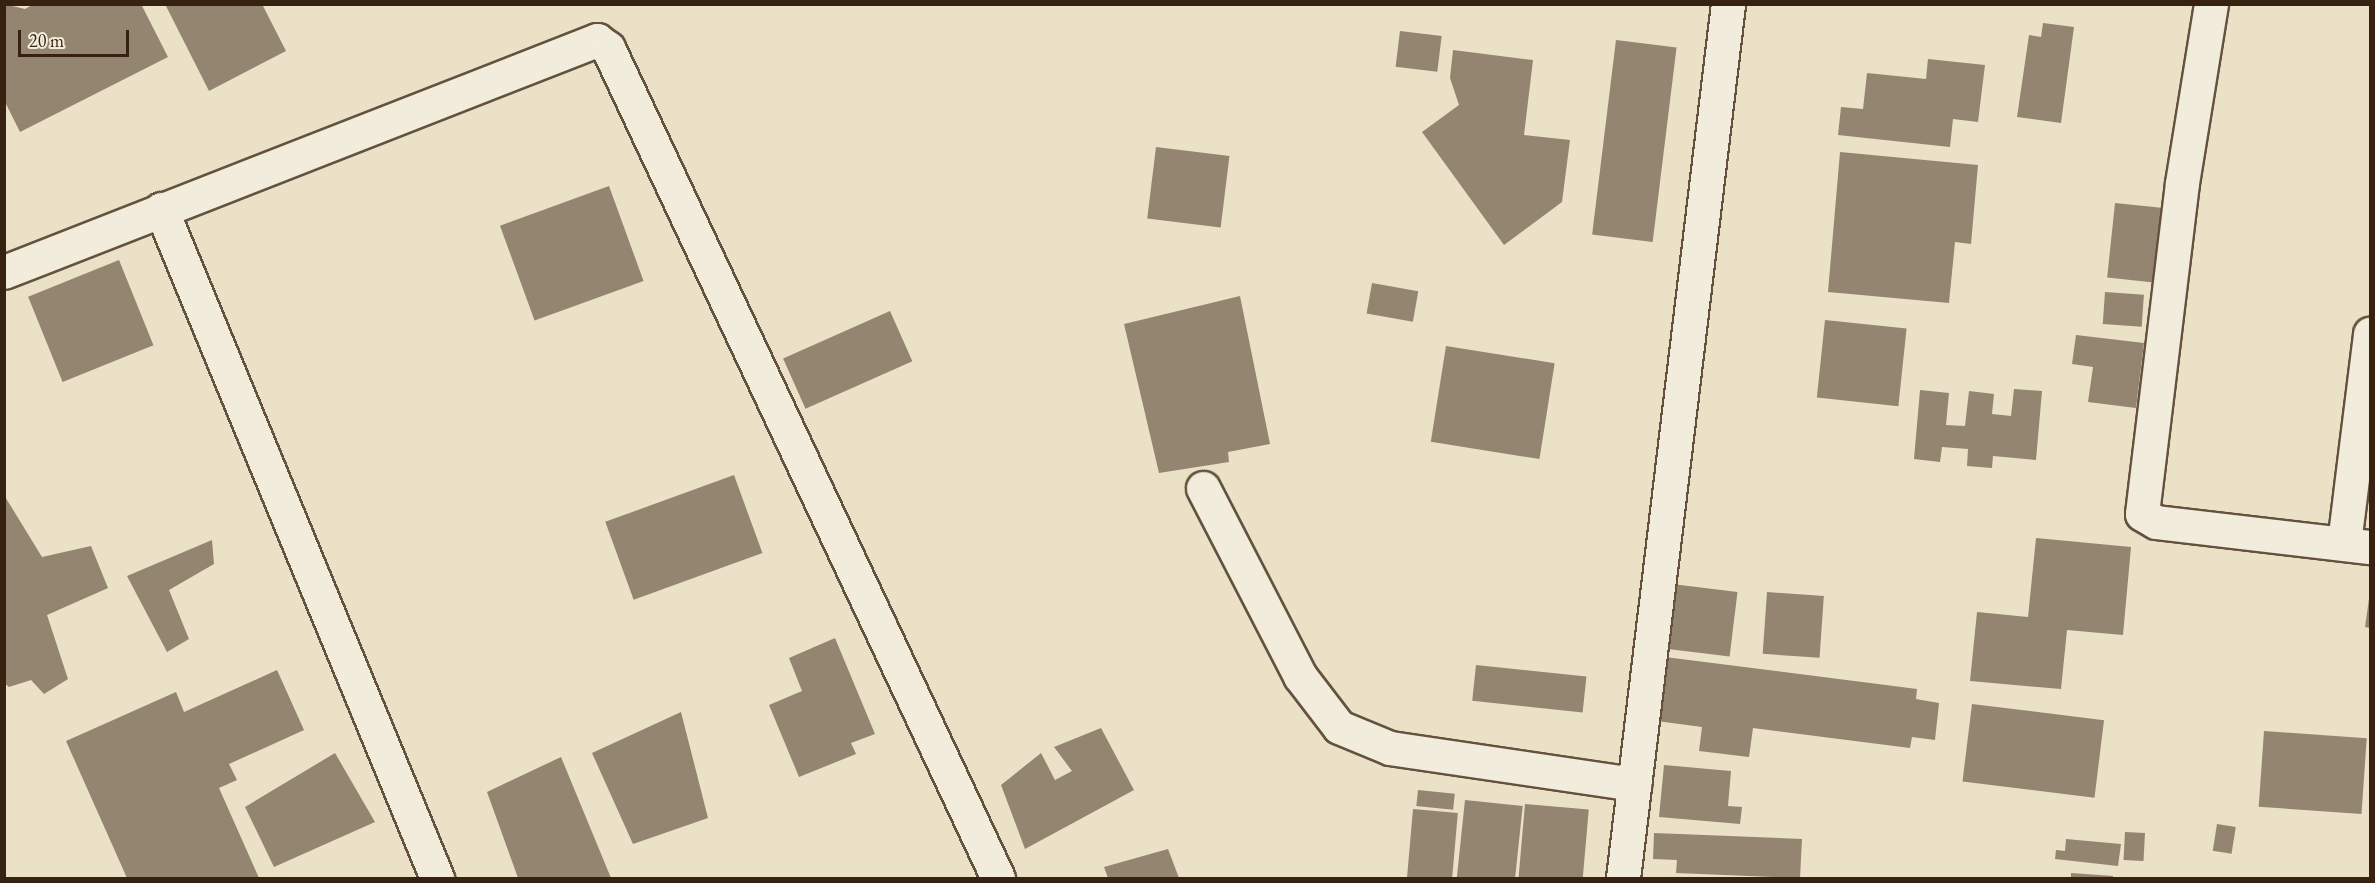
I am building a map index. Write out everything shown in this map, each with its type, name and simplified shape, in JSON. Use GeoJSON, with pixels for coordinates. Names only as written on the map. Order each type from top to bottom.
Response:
{"type":"FeatureCollection","features":[{"type":"Feature","properties":{"kind":"street"},"geometry":{"type":"LineString","coordinates":[[1623,879],[1728,4]]}},
{"type":"Feature","properties":{"kind":"street"},"geometry":{"type":"LineString","coordinates":[[2211,4],[2182,183],[2142,514],[2156,522],[2357,545],[2370,334]]}},
{"type":"Feature","properties":{"kind":"street"},"geometry":{"type":"LineString","coordinates":[[4,272],[585,42],[597,40],[608,48],[991,877]]}},
{"type":"Feature","properties":{"kind":"street"},"geometry":{"type":"LineString","coordinates":[[161,209],[437,879]]}},
{"type":"Feature","properties":{"kind":"street"},"geometry":{"type":"LineString","coordinates":[[1203,488],[1300,676],[1339,727],[1390,748],[1634,784]]}},
{"type":"Feature","properties":{"kind":"building"},"geometry":{"type":"Polygon","coordinates":[[[4,4],[25,9],[34,4],[141,4],[168,57],[20,132],[4,100],[4,4]]]}},
{"type":"Feature","properties":{"kind":"building"},"geometry":{"type":"Polygon","coordinates":[[[165,4],[262,4],[286,51],[209,91],[165,4]]]}},
{"type":"Feature","properties":{"kind":"building"},"geometry":{"type":"Polygon","coordinates":[[[2043,23],[2074,27],[2061,123],[2017,117],[2029,35],[2041,37],[2043,23]]]}},
{"type":"Feature","properties":{"kind":"building"},"geometry":{"type":"Polygon","coordinates":[[[1400,31],[1442,36],[1437,72],[1396,67],[1400,31]]]}},
{"type":"Feature","properties":{"kind":"building"},"geometry":{"type":"Polygon","coordinates":[[[1616,40],[1677,47],[1653,242],[1592,235],[1616,40]]]}},
{"type":"Feature","properties":{"kind":"building"},"geometry":{"type":"Polygon","coordinates":[[[1453,50],[1533,60],[1524,135],[1570,140],[1562,202],[1504,245],[1422,132],[1459,105],[1450,78],[1453,50]]]}},
{"type":"Feature","properties":{"kind":"building"},"geometry":{"type":"Polygon","coordinates":[[[1928,59],[1985,65],[1978,122],[1953,119],[1950,147],[1838,135],[1841,107],[1863,109],[1867,73],[1926,79],[1928,59]]]}},
{"type":"Feature","properties":{"kind":"building"},"geometry":{"type":"Polygon","coordinates":[[[1156,147],[1229,156],[1221,227],[1147,218],[1156,147]]]}},
{"type":"Feature","properties":{"kind":"building"},"geometry":{"type":"Polygon","coordinates":[[[1840,152],[1978,165],[1971,244],[1955,242],[1949,303],[1828,292],[1840,152]]]}},
{"type":"Feature","properties":{"kind":"building"},"geometry":{"type":"Polygon","coordinates":[[[609,186],[644,281],[535,321],[500,226],[609,186]]]}},
{"type":"Feature","properties":{"kind":"building"},"geometry":{"type":"Polygon","coordinates":[[[2115,203],[2164,208],[2156,283],[2107,278],[2115,203]]]}},
{"type":"Feature","properties":{"kind":"building"},"geometry":{"type":"Polygon","coordinates":[[[119,260],[153,345],[63,382],[28,297],[119,260]]]}},
{"type":"Feature","properties":{"kind":"building"},"geometry":{"type":"Polygon","coordinates":[[[1372,283],[1418,291],[1413,322],[1367,314],[1372,283]]]}},
{"type":"Feature","properties":{"kind":"building"},"geometry":{"type":"Polygon","coordinates":[[[2105,292],[2144,295],[2142,327],[2103,324],[2105,292]]]}},
{"type":"Feature","properties":{"kind":"building"},"geometry":{"type":"Polygon","coordinates":[[[1240,296],[1270,444],[1228,452],[1229,462],[1159,473],[1124,324],[1240,296]]]}},
{"type":"Feature","properties":{"kind":"building"},"geometry":{"type":"Polygon","coordinates":[[[890,311],[912,361],[805,409],[783,359],[890,311]]]}},
{"type":"Feature","properties":{"kind":"building"},"geometry":{"type":"Polygon","coordinates":[[[1825,320],[1907,329],[1898,406],[1817,398],[1825,320]]]}},
{"type":"Feature","properties":{"kind":"building"},"geometry":{"type":"Polygon","coordinates":[[[2076,335],[2144,343],[2136,408],[2088,402],[2093,367],[2072,364],[2076,335]]]}},
{"type":"Feature","properties":{"kind":"building"},"geometry":{"type":"Polygon","coordinates":[[[1446,346],[1555,363],[1539,459],[1431,442],[1446,346]]]}},
{"type":"Feature","properties":{"kind":"building"},"geometry":{"type":"Polygon","coordinates":[[[2014,389],[2042,391],[2036,460],[1993,456],[1992,468],[1967,466],[1968,449],[1942,447],[1940,462],[1914,459],[1920,390],[1949,393],[1946,425],[1965,426],[1969,391],[1994,394],[1992,414],[2011,416],[2014,389]]]}},
{"type":"Feature","properties":{"kind":"building"},"geometry":{"type":"Polygon","coordinates":[[[734,475],[762,553],[634,600],[605,522],[734,475]]]}},
{"type":"Feature","properties":{"kind":"building"},"geometry":{"type":"Polygon","coordinates":[[[4,495],[42,557],[91,546],[108,588],[47,615],[68,679],[44,694],[31,680],[9,687],[4,683],[4,495]]]}},
{"type":"Feature","properties":{"kind":"building"},"geometry":{"type":"Polygon","coordinates":[[[2036,538],[2131,547],[2123,635],[2067,630],[2061,689],[1970,681],[1977,612],[2028,617],[2036,538]]]}},
{"type":"Feature","properties":{"kind":"building"},"geometry":{"type":"Polygon","coordinates":[[[212,540],[214,564],[169,590],[189,639],[167,652],[127,576],[212,540]]]}},
{"type":"Feature","properties":{"kind":"building"},"geometry":{"type":"Polygon","coordinates":[[[1672,584],[1738,592],[1730,657],[1664,649],[1672,584]]]}},
{"type":"Feature","properties":{"kind":"building"},"geometry":{"type":"Polygon","coordinates":[[[1767,592],[1824,596],[1820,658],[1763,654],[1767,592]]]}},
{"type":"Feature","properties":{"kind":"building"},"geometry":{"type":"Polygon","coordinates":[[[2370,599],[2370,628],[2365,627],[2370,599]]]}},
{"type":"Feature","properties":{"kind":"building"},"geometry":{"type":"Polygon","coordinates":[[[835,638],[875,734],[851,743],[856,754],[799,777],[769,705],[802,691],[789,658],[835,638]]]}},
{"type":"Feature","properties":{"kind":"building"},"geometry":{"type":"Polygon","coordinates":[[[1665,657],[1917,689],[1916,699],[1939,703],[1935,740],[1912,737],[1910,748],[1753,728],[1749,757],[1699,751],[1702,727],[1657,721],[1665,657]]]}},
{"type":"Feature","properties":{"kind":"building"},"geometry":{"type":"Polygon","coordinates":[[[1476,665],[1586,677],[1583,712],[1472,701],[1476,665]]]}},
{"type":"Feature","properties":{"kind":"building"},"geometry":{"type":"Polygon","coordinates":[[[277,670],[304,730],[229,764],[237,780],[219,788],[259,878],[127,878],[66,741],[176,692],[184,712],[277,670]]]}},
{"type":"Feature","properties":{"kind":"building"},"geometry":{"type":"Polygon","coordinates":[[[1972,704],[2104,720],[2095,798],[1962,781],[1972,704]]]}},
{"type":"Feature","properties":{"kind":"building"},"geometry":{"type":"Polygon","coordinates":[[[681,712],[708,818],[633,844],[592,753],[681,712]]]}},
{"type":"Feature","properties":{"kind":"building"},"geometry":{"type":"Polygon","coordinates":[[[1101,728],[1134,790],[1025,849],[1001,785],[1041,753],[1055,780],[1072,771],[1054,747],[1101,728]]]}},
{"type":"Feature","properties":{"kind":"building"},"geometry":{"type":"Polygon","coordinates":[[[2264,731],[2367,738],[2361,814],[2259,807],[2264,731]]]}},
{"type":"Feature","properties":{"kind":"building"},"geometry":{"type":"Polygon","coordinates":[[[335,753],[375,822],[274,867],[245,807],[335,753]]]}},
{"type":"Feature","properties":{"kind":"building"},"geometry":{"type":"Polygon","coordinates":[[[561,757],[611,878],[518,878],[487,792],[561,757]]]}},
{"type":"Feature","properties":{"kind":"building"},"geometry":{"type":"Polygon","coordinates":[[[1664,765],[1731,771],[1728,806],[1742,807],[1740,824],[1659,817],[1664,765]]]}},
{"type":"Feature","properties":{"kind":"building"},"geometry":{"type":"Polygon","coordinates":[[[1418,790],[1455,794],[1453,810],[1416,806],[1418,790]]]}},
{"type":"Feature","properties":{"kind":"building"},"geometry":{"type":"Polygon","coordinates":[[[1465,800],[1523,806],[1515,878],[1457,878],[1465,800]]]}},
{"type":"Feature","properties":{"kind":"building"},"geometry":{"type":"Polygon","coordinates":[[[1525,804],[1589,810],[1583,878],[1519,878],[1525,804]]]}},
{"type":"Feature","properties":{"kind":"building"},"geometry":{"type":"Polygon","coordinates":[[[1413,809],[1458,813],[1452,878],[1407,878],[1413,809]]]}},
{"type":"Feature","properties":{"kind":"building"},"geometry":{"type":"Polygon","coordinates":[[[2217,824],[2236,827],[2232,854],[2213,851],[2217,824]]]}},
{"type":"Feature","properties":{"kind":"building"},"geometry":{"type":"Polygon","coordinates":[[[2125,832],[2145,833],[2144,861],[2124,860],[2125,832]]]}},
{"type":"Feature","properties":{"kind":"building"},"geometry":{"type":"Polygon","coordinates":[[[1654,833],[1802,839],[1800,878],[1676,873],[1677,860],[1653,859],[1654,833]]]}},
{"type":"Feature","properties":{"kind":"building"},"geometry":{"type":"Polygon","coordinates":[[[2066,839],[2121,844],[2118,866],[2055,859],[2056,850],[2065,851],[2066,839]]]}},
{"type":"Feature","properties":{"kind":"building"},"geometry":{"type":"Polygon","coordinates":[[[1168,849],[1179,878],[1108,878],[1104,867],[1168,849]]]}},
{"type":"Feature","properties":{"kind":"building"},"geometry":{"type":"Polygon","coordinates":[[[2071,873],[2113,876],[2113,878],[2071,878],[2071,873]]]}}]}
